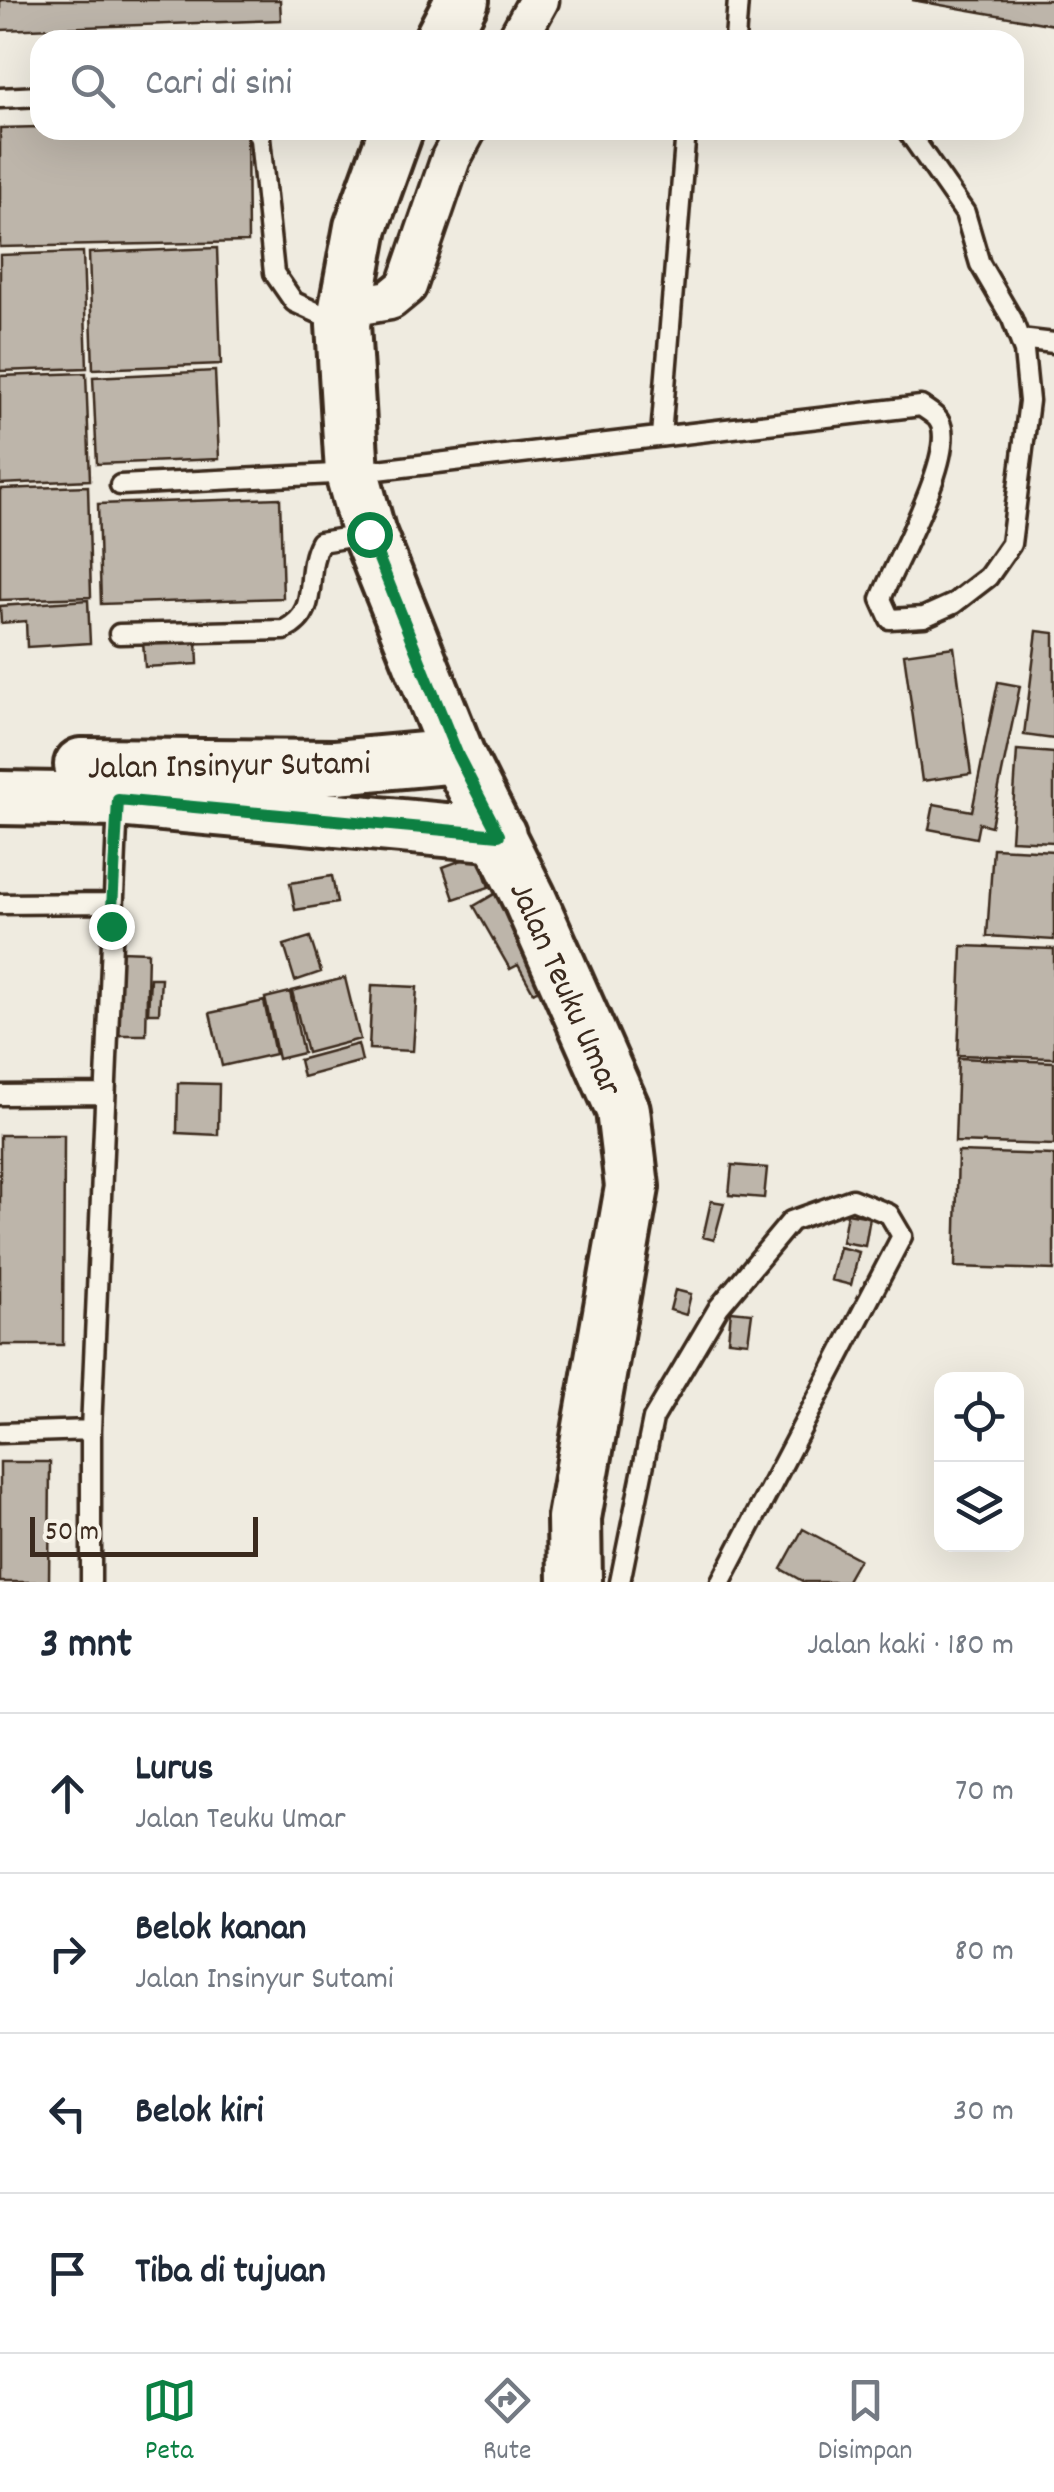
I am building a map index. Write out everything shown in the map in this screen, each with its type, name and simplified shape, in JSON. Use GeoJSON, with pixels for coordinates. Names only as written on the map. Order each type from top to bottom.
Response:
{"type":"FeatureCollection","features":[{"type":"Feature","properties":{"kind":"main road"},"geometry":{"type":"LineString","coordinates":[[447,30],[462,0]]}},
{"type":"Feature","properties":{"kind":"main road","name":"Jalan Teuku Umar"},"geometry":{"type":"LineString","coordinates":[[392,140],[361,227],[345,316],[352,473],[369,534],[458,756],[499,835],[623,1110],[630,1150],[632,1186],[574,1518],[575,1582]]}},
{"type":"Feature","properties":{"kind":"main road","name":"Jalan Insinyur Sutami"},"geometry":{"type":"LineString","coordinates":[[0,764],[336,767],[458,756]]}},
{"type":"Feature","properties":{"kind":"main road","name":"Jalan Insinyur Sutami"},"geometry":{"type":"LineString","coordinates":[[0,798],[118,800],[499,835]]}},
{"type":"Feature","properties":{"kind":"street"},"geometry":{"type":"LineString","coordinates":[[522,30],[539,0]]}},
{"type":"Feature","properties":{"kind":"street"},"geometry":{"type":"LineString","coordinates":[[345,316],[390,300],[407,286],[450,158],[460,140]]}},
{"type":"Feature","properties":{"kind":"lane"},"geometry":{"type":"LineString","coordinates":[[738,0],[738,30]]}},
{"type":"Feature","properties":{"kind":"lane"},"geometry":{"type":"LineString","coordinates":[[0,98],[30,96]]}},
{"type":"Feature","properties":{"kind":"lane"},"geometry":{"type":"LineString","coordinates":[[260,140],[274,273],[294,302],[345,316]]}},
{"type":"Feature","properties":{"kind":"lane"},"geometry":{"type":"LineString","coordinates":[[661,436],[685,140]]}},
{"type":"Feature","properties":{"kind":"lane"},"geometry":{"type":"LineString","coordinates":[[120,485],[352,473],[921,406],[939,420],[944,437],[921,516],[896,556],[880,599],[890,619],[924,617],[953,604],[988,577],[1011,544],[1029,401],[1020,339],[980,264],[966,212],[914,140]]}},
{"type":"Feature","properties":{"kind":"lane"},"geometry":{"type":"LineString","coordinates":[[1020,339],[1054,343]]}},
{"type":"Feature","properties":{"kind":"lane"},"geometry":{"type":"LineString","coordinates":[[119,634],[284,630],[300,622],[310,605],[311,557],[320,542],[369,534]]}},
{"type":"Feature","properties":{"kind":"lane"},"geometry":{"type":"LineString","coordinates":[[91,1582],[90,1430],[118,800]]}},
{"type":"Feature","properties":{"kind":"lane"},"geometry":{"type":"LineString","coordinates":[[0,904],[112,903]]}},
{"type":"Feature","properties":{"kind":"lane"},"geometry":{"type":"LineString","coordinates":[[0,1095],[105,1094]]}},
{"type":"Feature","properties":{"kind":"lane"},"geometry":{"type":"LineString","coordinates":[[620,1582],[653,1419],[719,1307],[792,1221],[852,1199],[889,1214],[902,1236],[722,1582]]}},
{"type":"Feature","properties":{"kind":"lane"},"geometry":{"type":"LineString","coordinates":[[0,1432],[90,1430]]}},
{"type":"Feature","properties":{"kind":"building"},"geometry":{"type":"Polygon","coordinates":[[[0,0],[280,0],[281,20],[0,30],[0,0]]]}},
{"type":"Feature","properties":{"kind":"building"},"geometry":{"type":"Polygon","coordinates":[[[912,0],[1054,0],[1054,25],[912,0]]]}},
{"type":"Feature","properties":{"kind":"building"},"geometry":{"type":"Polygon","coordinates":[[[30,127],[30,140],[247,140],[248,242],[0,247],[0,128],[30,127]]]}},
{"type":"Feature","properties":{"kind":"building"},"geometry":{"type":"Polygon","coordinates":[[[217,248],[221,364],[93,369],[89,253],[217,248]]]}},
{"type":"Feature","properties":{"kind":"building"},"geometry":{"type":"Polygon","coordinates":[[[83,252],[87,368],[0,371],[0,255],[83,252]]]}},
{"type":"Feature","properties":{"kind":"building"},"geometry":{"type":"Polygon","coordinates":[[[215,371],[219,459],[97,464],[93,377],[215,371]]]}},
{"type":"Feature","properties":{"kind":"building"},"geometry":{"type":"Polygon","coordinates":[[[86,373],[90,480],[0,484],[0,376],[86,373]]]}},
{"type":"Feature","properties":{"kind":"building"},"geometry":{"type":"Polygon","coordinates":[[[88,486],[91,597],[0,600],[0,489],[88,486]]]}},
{"type":"Feature","properties":{"kind":"building"},"geometry":{"type":"Polygon","coordinates":[[[280,498],[283,598],[101,604],[98,504],[280,498]]]}},
{"type":"Feature","properties":{"kind":"building"},"geometry":{"type":"Polygon","coordinates":[[[88,600],[90,643],[27,647],[26,621],[1,623],[0,606],[88,600]]]}},
{"type":"Feature","properties":{"kind":"building"},"geometry":{"type":"Polygon","coordinates":[[[1037,631],[1054,633],[1054,739],[1024,735],[1037,631]]]}},
{"type":"Feature","properties":{"kind":"building"},"geometry":{"type":"Polygon","coordinates":[[[197,638],[198,664],[145,667],[143,642],[197,638]]]}},
{"type":"Feature","properties":{"kind":"building"},"geometry":{"type":"Polygon","coordinates":[[[954,647],[971,774],[922,781],[904,654],[954,647]]]}},
{"type":"Feature","properties":{"kind":"building"},"geometry":{"type":"Polygon","coordinates":[[[998,682],[1020,686],[991,826],[979,823],[976,838],[929,829],[934,804],[972,811],[998,682]]]}},
{"type":"Feature","properties":{"kind":"building"},"geometry":{"type":"Polygon","coordinates":[[[1017,750],[1054,753],[1054,842],[1011,840],[1017,750]]]}},
{"type":"Feature","properties":{"kind":"building"},"geometry":{"type":"Polygon","coordinates":[[[993,848],[1054,851],[1054,940],[987,936],[993,848]]]}},
{"type":"Feature","properties":{"kind":"building"},"geometry":{"type":"Polygon","coordinates":[[[478,854],[489,887],[454,899],[443,867],[478,854]]]}},
{"type":"Feature","properties":{"kind":"building"},"geometry":{"type":"Polygon","coordinates":[[[332,876],[337,903],[295,910],[290,883],[332,876]]]}},
{"type":"Feature","properties":{"kind":"building"},"geometry":{"type":"Polygon","coordinates":[[[510,885],[554,980],[533,992],[518,965],[510,969],[474,906],[510,885]]]}},
{"type":"Feature","properties":{"kind":"building"},"geometry":{"type":"Polygon","coordinates":[[[310,937],[321,972],[295,981],[284,945],[310,937]]]}},
{"type":"Feature","properties":{"kind":"building"},"geometry":{"type":"Polygon","coordinates":[[[962,946],[1054,949],[1054,1058],[958,1055],[962,946]]]}},
{"type":"Feature","properties":{"kind":"building"},"geometry":{"type":"Polygon","coordinates":[[[120,951],[148,952],[146,1035],[119,1035],[120,951]]]}},
{"type":"Feature","properties":{"kind":"building"},"geometry":{"type":"Polygon","coordinates":[[[150,978],[161,978],[159,1013],[148,1013],[150,978]]]}},
{"type":"Feature","properties":{"kind":"building"},"geometry":{"type":"Polygon","coordinates":[[[345,978],[360,1039],[307,1053],[292,991],[345,978]]]}},
{"type":"Feature","properties":{"kind":"building"},"geometry":{"type":"Polygon","coordinates":[[[372,985],[417,987],[413,1051],[369,1049],[372,985]]]}},
{"type":"Feature","properties":{"kind":"building"},"geometry":{"type":"Polygon","coordinates":[[[290,992],[303,1053],[278,1059],[265,998],[290,992]]]}},
{"type":"Feature","properties":{"kind":"building"},"geometry":{"type":"Polygon","coordinates":[[[264,1001],[275,1054],[222,1066],[210,1013],[264,1001]]]}},
{"type":"Feature","properties":{"kind":"building"},"geometry":{"type":"Polygon","coordinates":[[[358,1044],[362,1061],[303,1077],[299,1060],[358,1044]]]}},
{"type":"Feature","properties":{"kind":"building"},"geometry":{"type":"Polygon","coordinates":[[[958,1058],[1054,1062],[1054,1145],[955,1142],[958,1058]]]}},
{"type":"Feature","properties":{"kind":"building"},"geometry":{"type":"Polygon","coordinates":[[[178,1083],[219,1084],[218,1135],[177,1133],[178,1083]]]}},
{"type":"Feature","properties":{"kind":"building"},"geometry":{"type":"Polygon","coordinates":[[[0,1135],[64,1135],[63,1345],[0,1345],[0,1135]]]}},
{"type":"Feature","properties":{"kind":"building"},"geometry":{"type":"Polygon","coordinates":[[[958,1152],[1054,1155],[1054,1270],[955,1267],[958,1152]]]}},
{"type":"Feature","properties":{"kind":"building"},"geometry":{"type":"Polygon","coordinates":[[[732,1165],[767,1168],[764,1198],[729,1195],[732,1165]]]}},
{"type":"Feature","properties":{"kind":"building"},"geometry":{"type":"Polygon","coordinates":[[[711,1201],[724,1203],[714,1240],[703,1237],[711,1201]]]}},
{"type":"Feature","properties":{"kind":"building"},"geometry":{"type":"Polygon","coordinates":[[[847,1213],[870,1217],[865,1246],[842,1242],[847,1213]]]}},
{"type":"Feature","properties":{"kind":"building"},"geometry":{"type":"Polygon","coordinates":[[[839,1247],[859,1252],[851,1285],[831,1280],[839,1247]]]}},
{"type":"Feature","properties":{"kind":"building"},"geometry":{"type":"Polygon","coordinates":[[[675,1290],[691,1294],[686,1315],[670,1310],[675,1290]]]}},
{"type":"Feature","properties":{"kind":"building"},"geometry":{"type":"Polygon","coordinates":[[[731,1311],[752,1313],[748,1342],[728,1340],[731,1311]]]}},
{"type":"Feature","properties":{"kind":"building"},"geometry":{"type":"Polygon","coordinates":[[[0,1462],[50,1462],[49,1582],[0,1582],[0,1462]]]}},
{"type":"Feature","properties":{"kind":"building"},"geometry":{"type":"Polygon","coordinates":[[[803,1529],[859,1559],[846,1582],[804,1582],[781,1569],[803,1529]]]}},
{"type":"Feature","properties":{"kind":"route"},"geometry":{"type":"LineString","coordinates":[[111,926],[118,800],[499,835],[458,756],[369,534]]}}]}
